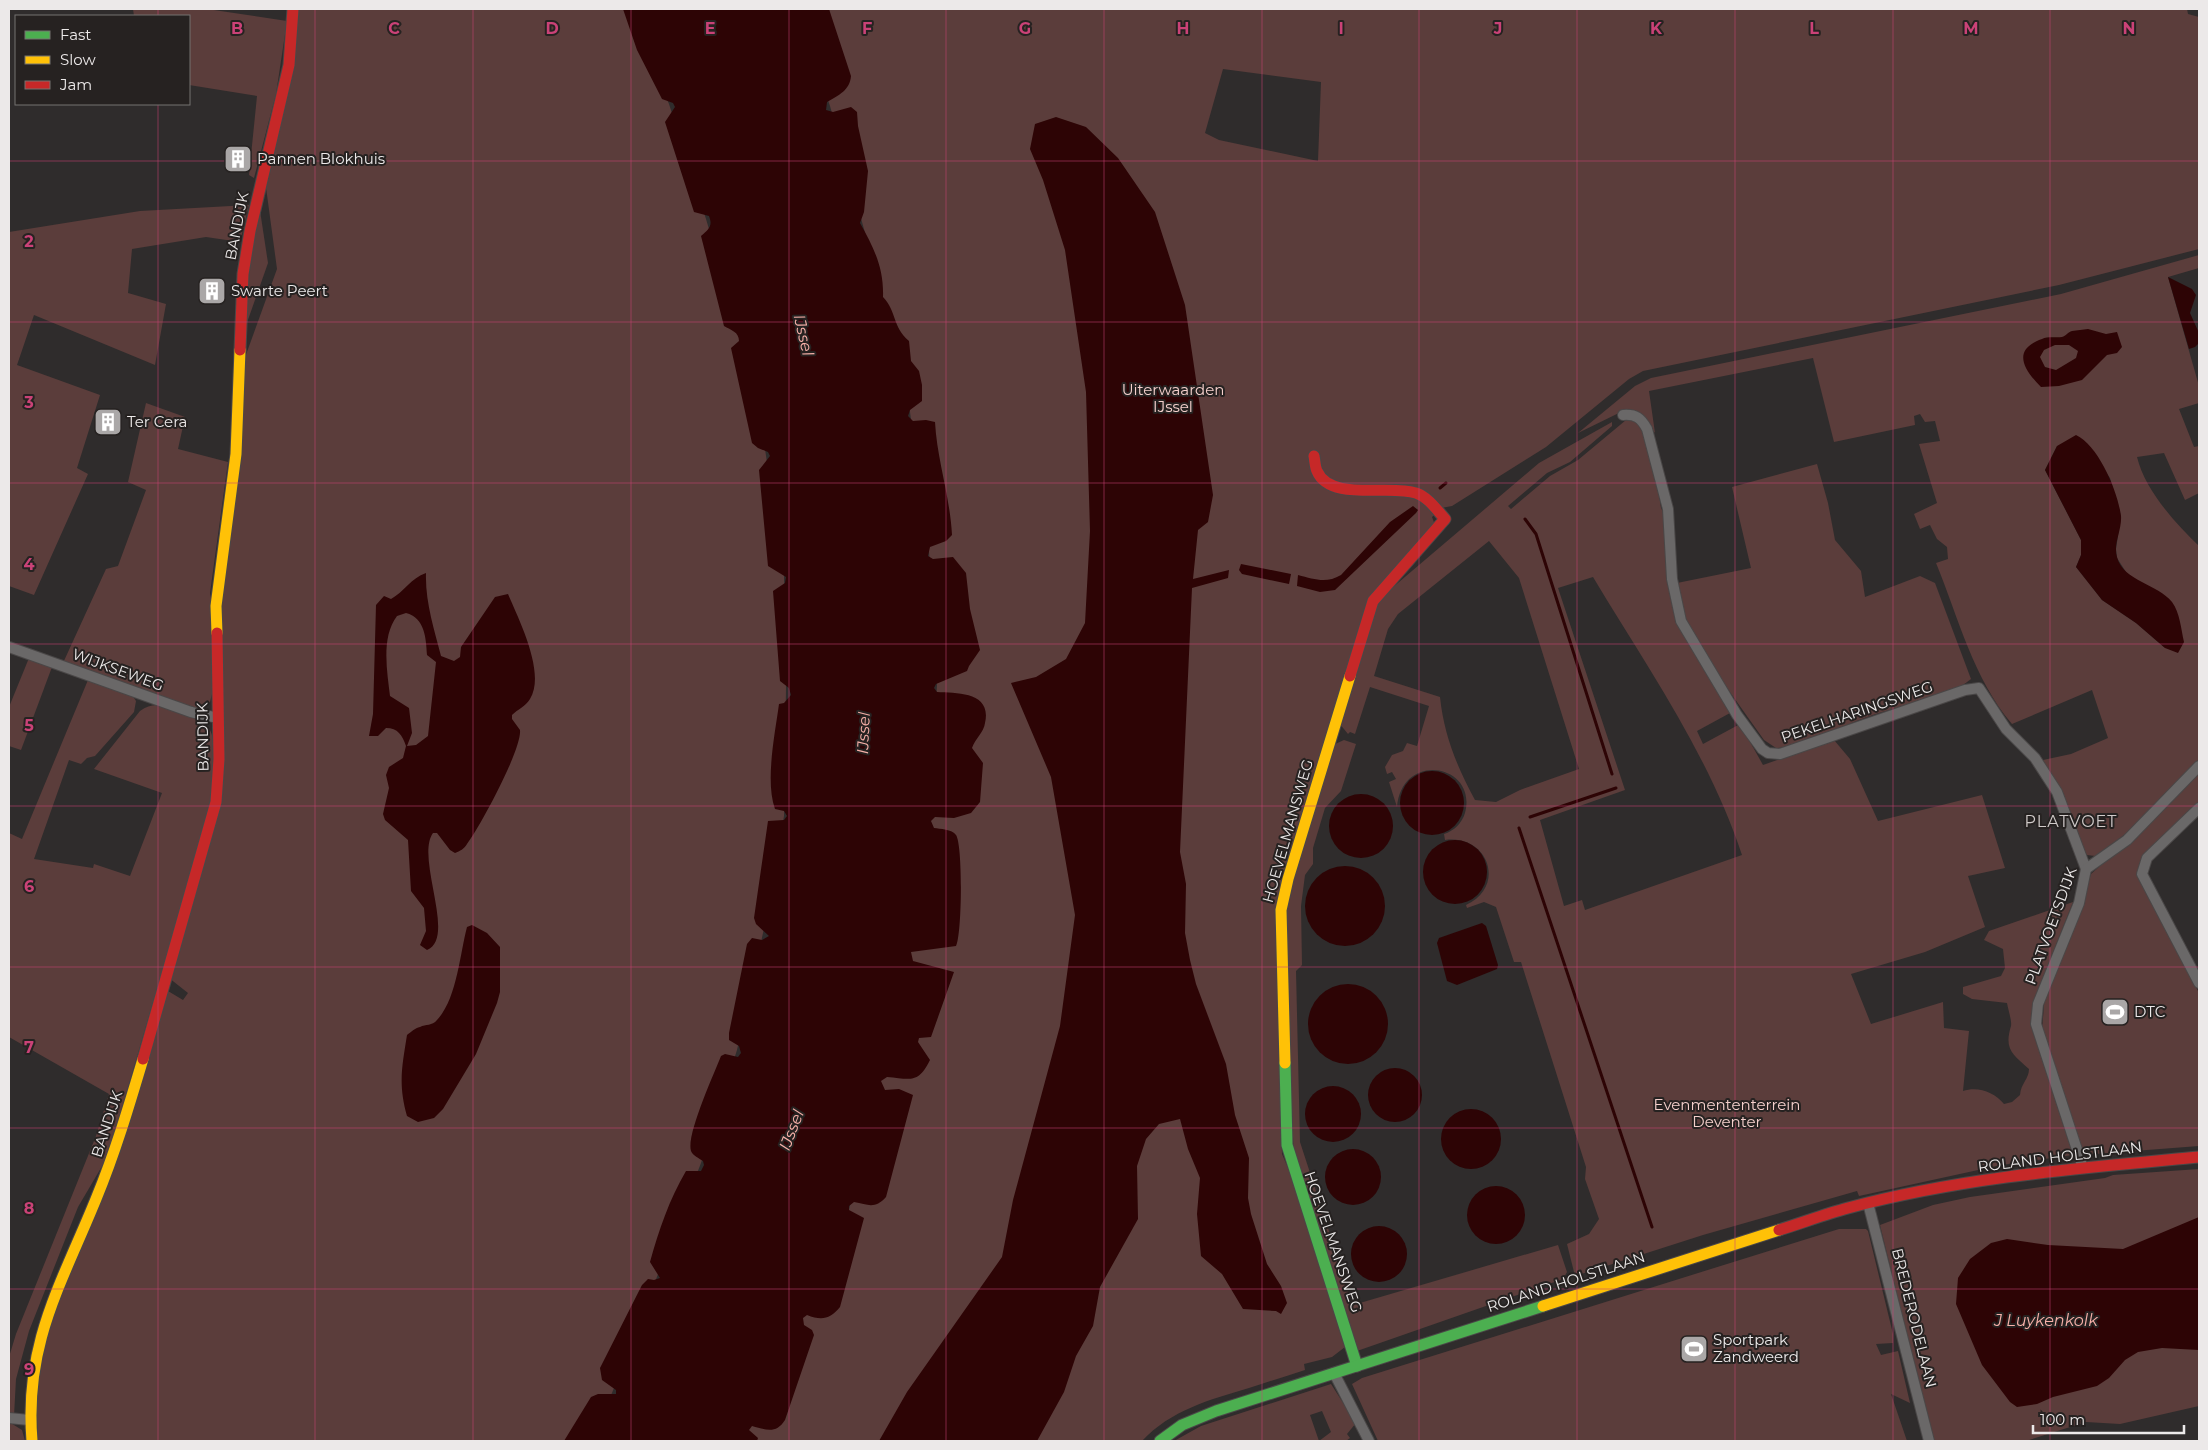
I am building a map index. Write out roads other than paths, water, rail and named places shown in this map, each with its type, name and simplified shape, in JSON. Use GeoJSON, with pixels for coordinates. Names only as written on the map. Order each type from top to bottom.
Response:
{"type":"FeatureCollection","features":[{"type":"Feature","properties":{"kind":"street","name":"BANDIJK"},"geometry":{"type":"LineString","coordinates":[[32,1441],[29,1420],[29,1384],[42,1329],[108,1172],[123,1128],[206,838],[218,782],[216,606],[236,454],[243,274],[250,231],[289,66],[293,9]]}},
{"type":"Feature","properties":{"kind":"street","name":"PEKELHARINGSWEG"},"geometry":{"type":"LineString","coordinates":[[1623,415],[1635,415],[1642,420],[1647,428],[1668,509],[1672,579],[1681,622],[1737,715],[1762,749],[1768,753],[1780,754],[1965,690],[1978,688],[2006,729],[2035,758],[2057,792],[2086,869]]}},
{"type":"Feature","properties":{"kind":"street","name":"HOEVELMANSWEG"},"geometry":{"type":"LineString","coordinates":[[1314,456],[1316,473],[1329,485],[1415,493],[1428,501],[1444,519],[1373,601],[1288,879],[1281,910],[1286,1145],[1357,1366]]}},
{"type":"Feature","properties":{"kind":"street","name":"WIJKSEWEG"},"geometry":{"type":"LineString","coordinates":[[9,647],[191,712],[218,718]]}},
{"type":"Feature","properties":{"kind":"street","name":"PLATVOETSDIJK"},"geometry":{"type":"LineString","coordinates":[[2083,1168],[2036,1024],[2038,1004],[2079,903],[2086,869],[2127,840],[2199,766]]}},
{"type":"Feature","properties":{"kind":"street"},"geometry":{"type":"LineString","coordinates":[[2199,808],[2147,858],[2142,874],[2199,983]]}},
{"type":"Feature","properties":{"kind":"street","name":"ROLAND HOLSTLAAN"},"geometry":{"type":"LineString","coordinates":[[1160,1441],[1182,1425],[1198,1417],[1686,1258],[1807,1222],[1925,1192],[1984,1181],[2083,1168],[2199,1157]]}},
{"type":"Feature","properties":{"kind":"street","name":"BREDERODELAAN"},"geometry":{"type":"LineString","coordinates":[[1869,1207],[1929,1441]]}},
{"type":"Feature","properties":{"kind":"street"},"geometry":{"type":"LineString","coordinates":[[1334,1373],[1369,1441]]}},
{"type":"Feature","properties":{"kind":"street"},"geometry":{"type":"LineString","coordinates":[[9,1418],[29,1420]]}},
{"type":"Feature","properties":{"kind":"water","name":"IJssel"},"geometry":{"type":"Polygon","coordinates":[[[623,9],[829,9],[851,76],[846,89],[827,102],[826,110],[833,112],[851,107],[857,112],[858,126],[868,171],[864,212],[860,223],[870,241],[880,267],[883,297],[891,308],[900,330],[909,341],[911,361],[919,371],[922,385],[922,401],[910,410],[908,416],[913,421],[926,420],[935,422],[952,535],[946,541],[930,547],[928,556],[933,559],[953,557],[966,573],[970,609],[980,650],[967,671],[936,684],[934,688],[937,692],[972,696],[983,705],[986,713],[984,726],[972,748],[983,763],[980,802],[971,813],[954,818],[935,817],[931,821],[934,828],[949,830],[956,835],[960,855],[961,890],[960,925],[956,946],[911,952],[913,961],[954,972],[931,1037],[919,1038],[918,1042],[930,1060],[922,1073],[913,1078],[887,1077],[881,1081],[885,1090],[899,1089],[913,1095],[886,1197],[875,1205],[854,1202],[849,1206],[849,1210],[864,1218],[840,1307],[833,1314],[825,1318],[807,1315],[803,1318],[804,1325],[812,1330],[814,1335],[785,1420],[778,1427],[771,1430],[752,1426],[749,1430],[758,1438],[757,1441],[564,1441],[591,1397],[598,1394],[616,1394],[616,1390],[602,1380],[600,1368],[642,1285],[648,1279],[660,1278],[650,1262],[674,1193],[686,1171],[701,1171],[704,1165],[703,1161],[691,1151],[696,1119],[721,1056],[725,1054],[738,1057],[741,1053],[739,1046],[729,1040],[729,1033],[747,944],[752,938],[762,940],[769,936],[756,924],[754,918],[768,821],[784,820],[787,816],[784,811],[775,809],[771,785],[772,757],[779,704],[784,703],[791,695],[789,688],[780,681],[773,591],[785,583],[786,577],[768,566],[759,470],[770,456],[768,452],[752,443],[731,348],[739,341],[739,338],[738,335],[724,326],[701,236],[710,227],[711,222],[709,216],[694,212],[665,122],[675,107],[673,103],[662,99],[637,50],[623,9]]]}},
{"type":"Feature","properties":{"kind":"water"},"geometry":{"type":"Polygon","coordinates":[[[1056,117],[1086,127],[1118,158],[1155,212],[1185,305],[1213,495],[1208,522],[1198,530],[1193,579],[1229,570],[1228,578],[1192,588],[1180,852],[1186,884],[1185,933],[1196,984],[1226,1064],[1235,1115],[1249,1158],[1248,1198],[1251,1214],[1267,1264],[1281,1286],[1287,1303],[1281,1314],[1276,1311],[1243,1309],[1222,1274],[1201,1256],[1197,1214],[1200,1178],[1188,1149],[1180,1119],[1159,1124],[1146,1139],[1137,1166],[1138,1219],[1100,1287],[1093,1326],[1076,1356],[1064,1392],[1037,1441],[879,1441],[907,1392],[1002,1257],[1013,1200],[1060,1026],[1075,915],[1051,777],[1011,683],[1036,677],[1066,659],[1085,623],[1090,531],[1086,392],[1065,250],[1043,180],[1030,149],[1035,124],[1056,117]]]}},
{"type":"Feature","properties":{"kind":"water"},"geometry":{"type":"Polygon","coordinates":[[[2168,277],[2192,289],[2196,295],[2190,313],[2199,333],[2199,343],[2195,347],[2189,349],[2168,277]]]}},
{"type":"Feature","properties":{"kind":"water"},"geometry":{"type":"Polygon","coordinates":[[[2088,329],[2106,334],[2117,332],[2122,347],[2117,353],[2107,355],[2082,380],[2059,386],[2041,387],[2026,367],[2024,355],[2026,349],[2044,338],[2062,337],[2072,331],[2088,329]],[[2055,345],[2044,350],[2040,357],[2045,367],[2056,370],[2076,358],[2078,351],[2069,345],[2055,345]]]}},
{"type":"Feature","properties":{"kind":"water"},"geometry":{"type":"Polygon","coordinates":[[[2076,435],[2100,459],[2112,483],[2121,516],[2116,552],[2121,565],[2126,572],[2166,596],[2175,606],[2184,642],[2178,653],[2165,648],[2136,623],[2102,600],[2076,567],[2081,555],[2081,540],[2045,470],[2057,446],[2076,435]]]}},
{"type":"Feature","properties":{"kind":"water"},"geometry":{"type":"Polygon","coordinates":[[[1413,506],[1418,510],[1416,513],[1335,590],[1320,592],[1297,586],[1298,575],[1325,580],[1341,575],[1390,522],[1413,506]]]}},
{"type":"Feature","properties":{"kind":"water"},"geometry":{"type":"Polygon","coordinates":[[[1241,564],[1291,574],[1289,584],[1242,574],[1239,570],[1241,564]]]}},
{"type":"Feature","properties":{"kind":"water"},"geometry":{"type":"Polygon","coordinates":[[[426,573],[428,604],[441,656],[454,661],[460,657],[461,647],[495,597],[508,594],[529,646],[535,675],[534,688],[530,699],[512,715],[512,719],[520,730],[519,740],[508,770],[473,835],[465,847],[455,853],[450,850],[437,833],[433,833],[429,845],[429,860],[438,930],[435,943],[427,950],[420,945],[426,931],[424,908],[411,891],[408,840],[385,820],[383,814],[389,788],[386,775],[389,767],[403,758],[406,746],[399,733],[394,729],[386,728],[378,736],[369,736],[373,714],[376,605],[384,596],[391,599],[396,596],[426,573]],[[406,613],[397,616],[389,634],[386,654],[390,696],[409,708],[412,733],[407,746],[416,745],[428,736],[436,662],[427,655],[421,624],[406,613]]]}},
{"type":"Feature","properties":{"kind":"water"},"geometry":{"type":"Polygon","coordinates":[[[1432,771],[1450,777],[1458,785],[1464,803],[1458,821],[1450,829],[1432,835],[1414,829],[1406,821],[1400,803],[1406,785],[1414,777],[1432,771]]]}},
{"type":"Feature","properties":{"kind":"water"},"geometry":{"type":"Polygon","coordinates":[[[1361,794],[1379,800],[1387,808],[1393,826],[1387,844],[1379,852],[1361,858],[1343,852],[1335,844],[1329,826],[1335,808],[1343,800],[1361,794]]]}},
{"type":"Feature","properties":{"kind":"water"},"geometry":{"type":"Polygon","coordinates":[[[1455,840],[1473,846],[1481,854],[1487,872],[1481,890],[1473,898],[1455,904],[1437,898],[1429,890],[1423,872],[1429,854],[1437,846],[1455,840]]]}},
{"type":"Feature","properties":{"kind":"water"},"geometry":{"type":"Polygon","coordinates":[[[1345,866],[1360,869],[1373,878],[1382,891],[1385,906],[1382,921],[1373,934],[1360,943],[1345,946],[1330,943],[1317,934],[1308,921],[1305,906],[1308,891],[1317,878],[1330,869],[1345,866]]]}},
{"type":"Feature","properties":{"kind":"water"},"geometry":{"type":"Polygon","coordinates":[[[1482,923],[1486,926],[1498,965],[1497,969],[1457,985],[1447,981],[1437,943],[1439,938],[1482,923]]]}},
{"type":"Feature","properties":{"kind":"water"},"geometry":{"type":"Polygon","coordinates":[[[472,925],[487,933],[500,947],[500,992],[497,1003],[476,1054],[443,1109],[434,1118],[418,1122],[407,1116],[402,1094],[402,1066],[407,1035],[416,1028],[435,1022],[444,1011],[457,975],[467,927],[472,925]]]}},
{"type":"Feature","properties":{"kind":"water"},"geometry":{"type":"Polygon","coordinates":[[[1348,984],[1363,987],[1376,996],[1385,1009],[1388,1024],[1385,1039],[1376,1052],[1363,1061],[1348,1064],[1333,1061],[1320,1052],[1311,1039],[1308,1024],[1311,1009],[1320,996],[1333,987],[1348,984]]]}},
{"type":"Feature","properties":{"kind":"water"},"geometry":{"type":"Polygon","coordinates":[[[1390,1068],[1400,1068],[1410,1072],[1418,1080],[1422,1095],[1418,1110],[1410,1118],[1400,1122],[1390,1122],[1380,1118],[1372,1110],[1368,1100],[1368,1090],[1372,1080],[1380,1072],[1390,1068]]]}},
{"type":"Feature","properties":{"kind":"water"},"geometry":{"type":"Polygon","coordinates":[[[1333,1086],[1348,1091],[1356,1099],[1361,1114],[1356,1129],[1348,1137],[1333,1142],[1318,1137],[1310,1129],[1305,1114],[1310,1099],[1318,1091],[1333,1086]]]}},
{"type":"Feature","properties":{"kind":"water"},"geometry":{"type":"Polygon","coordinates":[[[1465,1109],[1477,1109],[1488,1114],[1496,1122],[1501,1133],[1499,1151],[1488,1164],[1477,1169],[1465,1169],[1454,1164],[1446,1156],[1441,1145],[1441,1133],[1446,1122],[1454,1114],[1465,1109]]]}},
{"type":"Feature","properties":{"kind":"water"},"geometry":{"type":"Polygon","coordinates":[[[1353,1149],[1364,1151],[1373,1157],[1379,1166],[1381,1177],[1379,1188],[1373,1197],[1364,1203],[1353,1205],[1342,1203],[1333,1197],[1327,1188],[1325,1177],[1327,1166],[1333,1157],[1342,1151],[1353,1149]]]}},
{"type":"Feature","properties":{"kind":"water"},"geometry":{"type":"Polygon","coordinates":[[[1490,1186],[1502,1186],[1517,1194],[1525,1209],[1525,1221],[1517,1236],[1502,1244],[1490,1244],[1475,1236],[1467,1221],[1467,1209],[1475,1194],[1490,1186]]]}},
{"type":"Feature","properties":{"kind":"water","name":"J Luykenkolk"},"geometry":{"type":"Polygon","coordinates":[[[2199,1217],[2199,1350],[2162,1348],[2138,1352],[2125,1360],[2109,1378],[2097,1386],[2053,1397],[2037,1404],[2017,1407],[2010,1402],[1982,1365],[1956,1304],[1958,1278],[1970,1259],[1991,1243],[2007,1239],[2048,1245],[2123,1249],[2199,1217]]]}},
{"type":"Feature","properties":{"kind":"water"},"geometry":{"type":"Polygon","coordinates":[[[1379,1226],[1390,1228],[1399,1234],[1405,1243],[1407,1254],[1405,1265],[1399,1274],[1390,1280],[1379,1282],[1368,1280],[1359,1274],[1353,1265],[1351,1254],[1353,1243],[1359,1234],[1368,1228],[1379,1226]]]}},
{"type":"Feature","properties":{"kind":"waterway"},"geometry":{"type":"LineString","coordinates":[[1440,488],[1446,483]]}},
{"type":"Feature","properties":{"kind":"waterway"},"geometry":{"type":"LineString","coordinates":[[1525,519],[1536,534],[1612,774]]}},
{"type":"Feature","properties":{"kind":"waterway"},"geometry":{"type":"LineString","coordinates":[[1530,817],[1616,788]]}},
{"type":"Feature","properties":{"kind":"waterway"},"geometry":{"type":"LineString","coordinates":[[1519,828],[1652,1227]]}},
{"type":"Feature","properties":{"kind":"place","name":"Pannen Blokhuis"},"geometry":{"type":"Point","coordinates":[238,159]}},
{"type":"Feature","properties":{"kind":"place","name":"Swarte Peert"},"geometry":{"type":"Point","coordinates":[212,291]}},
{"type":"Feature","properties":{"kind":"place","name":"Ter Cera"},"geometry":{"type":"Point","coordinates":[108,422]}},
{"type":"Feature","properties":{"kind":"place","name":"DTC"},"geometry":{"type":"Point","coordinates":[2115,1012]}},
{"type":"Feature","properties":{"kind":"place","name":"Sportpark Zandweerd"},"geometry":{"type":"Point","coordinates":[1694,1349]}},
{"type":"Feature","properties":{"kind":"district","name":"PLATVOET"},"geometry":{"type":"Point","coordinates":[2071,821]}},
{"type":"Feature","properties":{"kind":"park label","name":"Uiterwaarden IJssel"},"geometry":{"type":"Point","coordinates":[1173,398]}},
{"type":"Feature","properties":{"kind":"park label","name":"Evenmententerrein Deventer"},"geometry":{"type":"Point","coordinates":[1727,1114]}}]}
